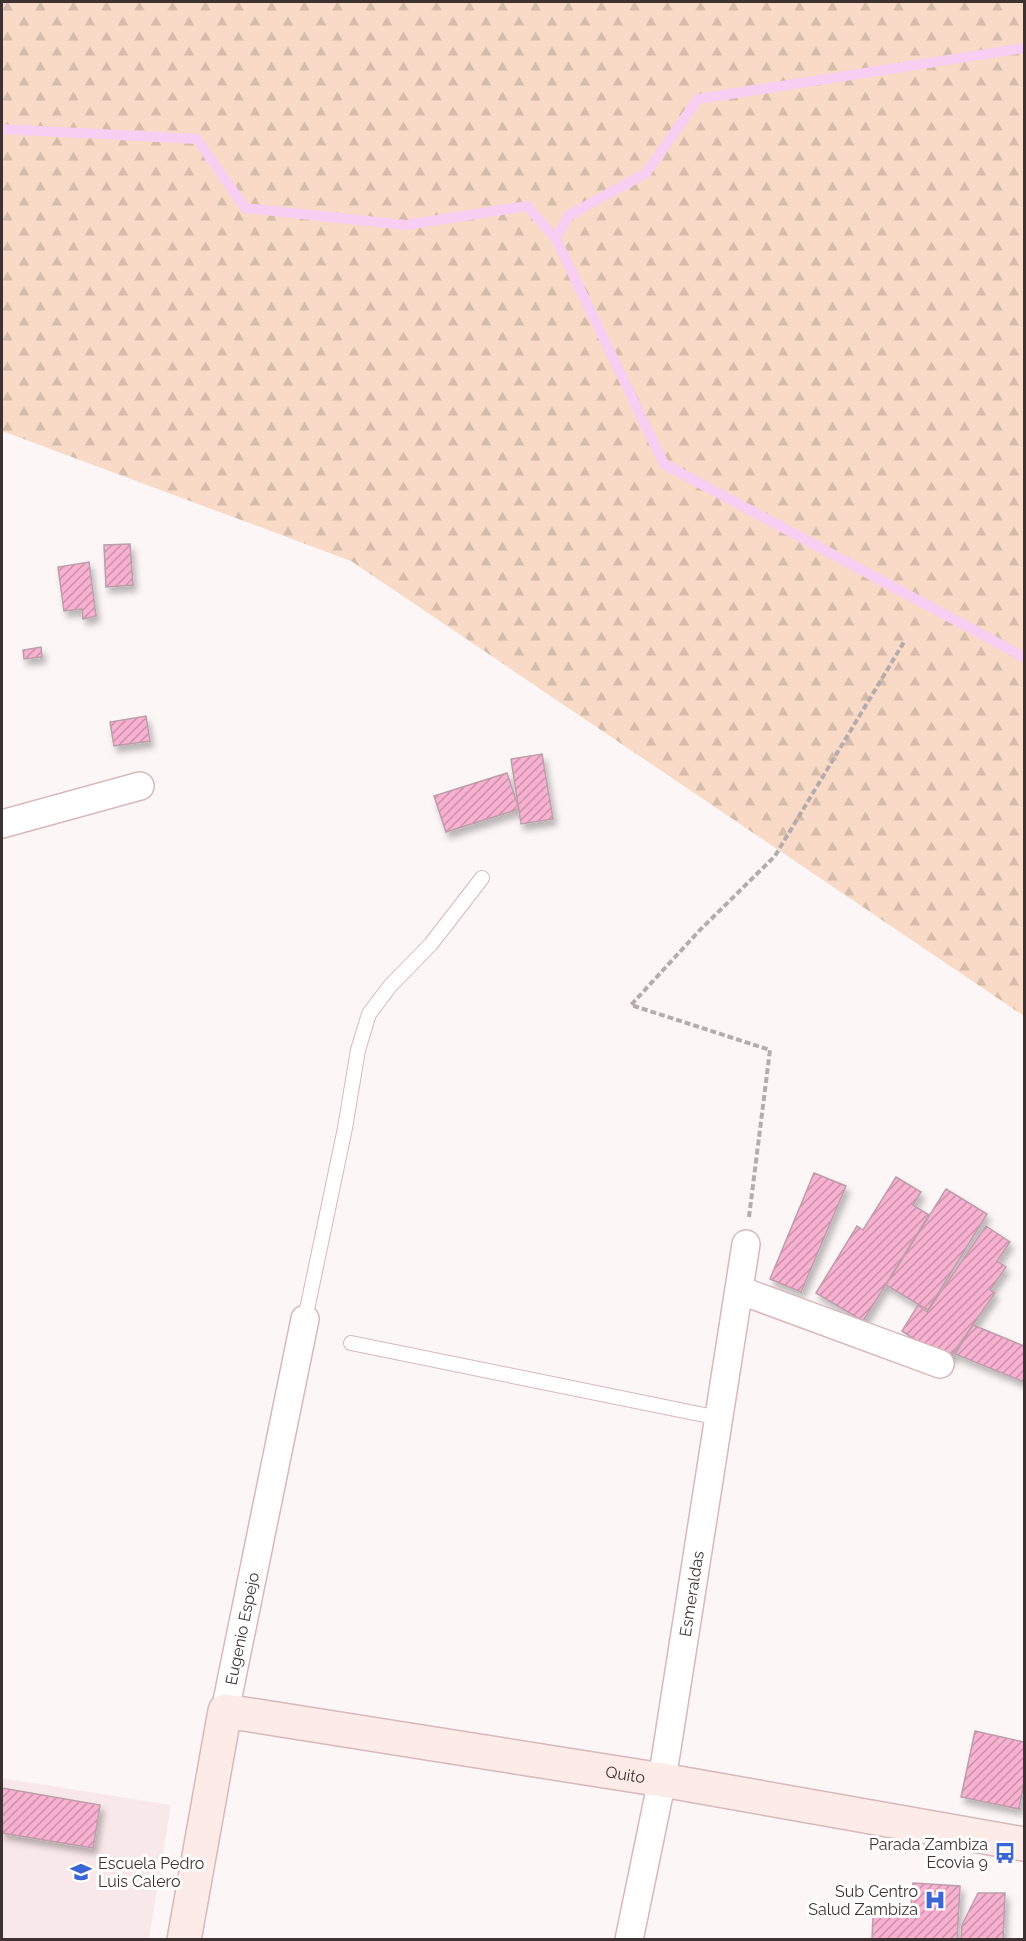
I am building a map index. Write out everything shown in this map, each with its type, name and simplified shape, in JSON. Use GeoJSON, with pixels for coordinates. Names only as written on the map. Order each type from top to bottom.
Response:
{"type":"FeatureCollection","features":[{"type":"Feature","properties":{"kind":"street"},"geometry":{"type":"LineString","coordinates":[[2,824],[140,786]]}},
{"type":"Feature","properties":{"kind":"street","name":"Esmeraldas"},"geometry":{"type":"LineString","coordinates":[[629,1940],[662,1780],[746,1244]]}},
{"type":"Feature","properties":{"kind":"street"},"geometry":{"type":"LineString","coordinates":[[739,1290],[940,1364]]}},
{"type":"Feature","properties":{"kind":"street","name":"Eugenio Espejo"},"geometry":{"type":"LineString","coordinates":[[184,1940],[225,1711],[305,1319]]}},
{"type":"Feature","properties":{"kind":"street","name":"Quito"},"geometry":{"type":"LineString","coordinates":[[225,1711],[662,1780],[1024,1844]]}},
{"type":"Feature","properties":{"kind":"lane"},"geometry":{"type":"LineString","coordinates":[[305,1319],[345,1128],[358,1050],[369,1014],[390,986],[431,944],[482,878]]}},
{"type":"Feature","properties":{"kind":"lane"},"geometry":{"type":"LineString","coordinates":[[351,1343],[719,1418]]}},
{"type":"Feature","properties":{"kind":"path"},"geometry":{"type":"LineString","coordinates":[[746,1244],[770,1050],[631,1005],[699,931],[775,856],[904,642]]}},
{"type":"Feature","properties":{"kind":"shaded area","name":"Escuela Pedro Luis Calero"},"geometry":{"type":"Polygon","coordinates":[[[2,1778],[171,1805],[149,1939],[2,1939],[2,1778]]]}},
{"type":"Feature","properties":{"kind":"green space"},"geometry":{"type":"Polygon","coordinates":[[[2,2],[1024,2],[1024,1016],[351,561],[2,431],[2,2]]]}},
{"type":"Feature","properties":{"kind":"building"},"geometry":{"type":"Polygon","coordinates":[[[130,544],[133,585],[106,587],[104,545],[130,544]]]}},
{"type":"Feature","properties":{"kind":"building"},"geometry":{"type":"Polygon","coordinates":[[[89,562],[96,616],[83,619],[82,609],[64,611],[58,567],[89,562]]]}},
{"type":"Feature","properties":{"kind":"building"},"geometry":{"type":"Polygon","coordinates":[[[41,647],[42,657],[24,659],[23,650],[41,647]]]}},
{"type":"Feature","properties":{"kind":"building"},"geometry":{"type":"Polygon","coordinates":[[[146,716],[150,741],[114,746],[110,722],[146,716]]]}},
{"type":"Feature","properties":{"kind":"building"},"geometry":{"type":"Polygon","coordinates":[[[542,754],[553,819],[521,824],[511,759],[542,754]]]}},
{"type":"Feature","properties":{"kind":"building"},"geometry":{"type":"Polygon","coordinates":[[[507,773],[519,809],[446,832],[434,796],[507,773]]]}},
{"type":"Feature","properties":{"kind":"building"},"geometry":{"type":"Polygon","coordinates":[[[814,1173],[846,1186],[801,1292],[770,1279],[814,1173]]]}},
{"type":"Feature","properties":{"kind":"building"},"geometry":{"type":"Polygon","coordinates":[[[896,1177],[921,1192],[913,1205],[929,1215],[863,1321],[816,1293],[857,1226],[863,1230],[896,1177]]]}},
{"type":"Feature","properties":{"kind":"building"},"geometry":{"type":"Polygon","coordinates":[[[946,1189],[987,1214],[928,1310],[886,1285],[946,1189]]]}},
{"type":"Feature","properties":{"kind":"building"},"geometry":{"type":"Polygon","coordinates":[[[986,1226],[1010,1242],[997,1261],[1006,1267],[990,1290],[995,1293],[948,1361],[902,1331],[918,1305],[927,1312],[986,1226]]]}},
{"type":"Feature","properties":{"kind":"building"},"geometry":{"type":"Polygon","coordinates":[[[973,1325],[1024,1346],[1024,1382],[955,1354],[973,1325]]]}},
{"type":"Feature","properties":{"kind":"building"},"geometry":{"type":"Polygon","coordinates":[[[975,1731],[1024,1742],[1024,1782],[1019,1809],[961,1797],[975,1731]]]}},
{"type":"Feature","properties":{"kind":"building"},"geometry":{"type":"Polygon","coordinates":[[[2,1788],[100,1805],[93,1848],[2,1833],[2,1788]]]}},
{"type":"Feature","properties":{"kind":"building","name":"Sub Centro Salud Zambiza"},"geometry":{"type":"Polygon","coordinates":[[[913,1883],[960,1886],[957,1940],[872,1940],[873,1915],[910,1917],[913,1883]]]}},
{"type":"Feature","properties":{"kind":"building"},"geometry":{"type":"Polygon","coordinates":[[[978,1893],[1005,1893],[1003,1940],[961,1940],[962,1925],[978,1893]]]}},
{"type":"Feature","properties":{"kind":"waterway"},"geometry":{"type":"LineString","coordinates":[[556,239],[568,216],[646,173],[698,99],[1024,48]]}},
{"type":"Feature","properties":{"kind":"waterway"},"geometry":{"type":"LineString","coordinates":[[2,129],[197,139],[245,208],[406,225],[527,206],[556,239],[664,464],[1024,657]]}},
{"type":"Feature","properties":{"kind":"place","name":"Parada Zambiza Ecovia 9"},"geometry":{"type":"Point","coordinates":[1005,1853]}},
{"type":"Feature","properties":{"kind":"place","name":"Escuela Pedro Luis Calero"},"geometry":{"type":"Point","coordinates":[81,1872]}},
{"type":"Feature","properties":{"kind":"place","name":"Sub Centro Salud Zambiza"},"geometry":{"type":"Point","coordinates":[935,1900]}}]}
